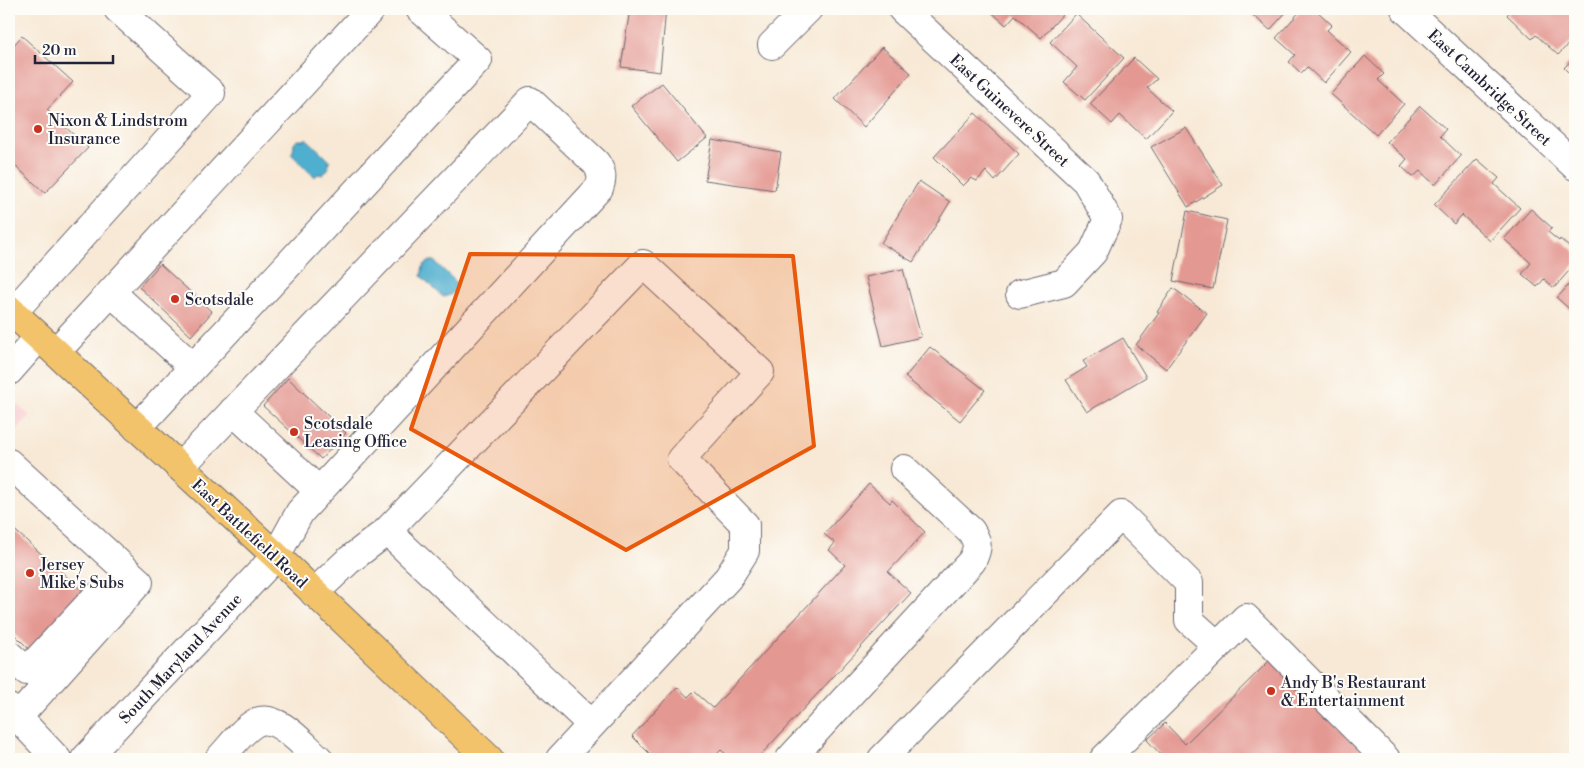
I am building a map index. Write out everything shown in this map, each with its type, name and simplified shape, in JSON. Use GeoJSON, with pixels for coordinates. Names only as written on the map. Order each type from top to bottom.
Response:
{"type":"FeatureCollection","features":[{"type":"Feature","properties":{"kind":"main road","name":"East Battlefield Road"},"geometry":{"type":"LineString","coordinates":[[11,310],[276,556],[489,759]]}},
{"type":"Feature","properties":{"kind":"street"},"geometry":{"type":"LineString","coordinates":[[11,310],[210,93],[118,9]]}},
{"type":"Feature","properties":{"kind":"street"},"geometry":{"type":"LineString","coordinates":[[9,371],[48,345],[111,292],[370,9]]}},
{"type":"Feature","properties":{"kind":"street"},"geometry":{"type":"LineString","coordinates":[[137,428],[478,60],[420,9]]}},
{"type":"Feature","properties":{"kind":"street"},"geometry":{"type":"LineString","coordinates":[[772,45],[808,9]]}},
{"type":"Feature","properties":{"kind":"street","name":"East Guinevere Street"},"geometry":{"type":"LineString","coordinates":[[902,9],[1086,180],[1108,219],[1093,252],[1064,283],[1020,294]]}},
{"type":"Feature","properties":{"kind":"street","name":"East Cambridge Street"},"geometry":{"type":"LineString","coordinates":[[1405,9],[1575,166]]}},
{"type":"Feature","properties":{"kind":"street","name":"South Maryland Avenue"},"geometry":{"type":"LineString","coordinates":[[85,759],[276,556],[300,512],[599,188],[602,179],[601,171],[596,163],[530,101],[233,411]]}},
{"type":"Feature","properties":{"kind":"street"},"geometry":{"type":"LineString","coordinates":[[314,593],[348,561],[387,531],[643,264],[760,372],[681,460],[746,525],[745,551],[728,578],[560,759]]}},
{"type":"Feature","properties":{"kind":"street"},"geometry":{"type":"LineString","coordinates":[[111,292],[193,367]]}},
{"type":"Feature","properties":{"kind":"street"},"geometry":{"type":"LineString","coordinates":[[180,467],[233,411],[319,491]]}},
{"type":"Feature","properties":{"kind":"street"},"geometry":{"type":"LineString","coordinates":[[9,464],[139,582],[14,713],[57,759]]}},
{"type":"Feature","properties":{"kind":"street"},"geometry":{"type":"LineString","coordinates":[[790,759],[972,562],[977,551],[977,540],[971,531],[904,469]]}},
{"type":"Feature","properties":{"kind":"street"},"geometry":{"type":"LineString","coordinates":[[882,759],[1121,515],[1189,583],[1189,620],[1218,646]]}},
{"type":"Feature","properties":{"kind":"street"},"geometry":{"type":"LineString","coordinates":[[387,531],[591,724]]}},
{"type":"Feature","properties":{"kind":"street"},"geometry":{"type":"LineString","coordinates":[[9,655],[27,671],[95,598],[120,604]]}},
{"type":"Feature","properties":{"kind":"street"},"geometry":{"type":"LineString","coordinates":[[1104,759],[1246,618],[1386,759]]}},
{"type":"Feature","properties":{"kind":"street"},"geometry":{"type":"LineString","coordinates":[[219,759],[248,728],[256,722],[266,721],[277,723],[319,759]]}},
{"type":"Feature","properties":{"kind":"highlighted area"},"geometry":{"type":"Polygon","coordinates":[[[470,254],[793,256],[814,446],[626,550],[411,429],[470,254]]]}},
{"type":"Feature","properties":{"kind":"shaded area"},"geometry":{"type":"Polygon","coordinates":[[[9,397],[30,416],[9,438],[9,397]]]}},
{"type":"Feature","properties":{"kind":"water"},"geometry":{"type":"Polygon","coordinates":[[[306,138],[330,161],[328,169],[323,175],[318,174],[315,177],[291,154],[294,143],[297,140],[304,140],[306,138]]]}},
{"type":"Feature","properties":{"kind":"water"},"geometry":{"type":"Polygon","coordinates":[[[430,261],[434,261],[455,281],[457,284],[454,292],[443,297],[421,276],[423,266],[430,261]]]}},
{"type":"Feature","properties":{"kind":"building"},"geometry":{"type":"Polygon","coordinates":[[[630,9],[666,9],[660,72],[621,67],[630,9]]]}},
{"type":"Feature","properties":{"kind":"building"},"geometry":{"type":"Polygon","coordinates":[[[988,9],[1062,9],[1065,12],[1041,38],[1015,15],[1006,25],[988,9]]]}},
{"type":"Feature","properties":{"kind":"building"},"geometry":{"type":"Polygon","coordinates":[[[1246,9],[1289,9],[1270,30],[1246,9]]]}},
{"type":"Feature","properties":{"kind":"building"},"geometry":{"type":"Polygon","coordinates":[[[1302,9],[1315,9],[1332,25],[1327,30],[1351,52],[1324,83],[1307,67],[1301,73],[1289,62],[1295,55],[1276,38],[1302,9]]]}},
{"type":"Feature","properties":{"kind":"building"},"geometry":{"type":"Polygon","coordinates":[[[1512,9],[1572,9],[1575,14],[1575,37],[1558,55],[1536,35],[1532,39],[1507,15],[1512,9]]]}},
{"type":"Feature","properties":{"kind":"building"},"geometry":{"type":"Polygon","coordinates":[[[1076,14],[1124,58],[1085,100],[1064,82],[1077,67],[1050,42],[1076,14]]]}},
{"type":"Feature","properties":{"kind":"building","name":"Nixon & Lindstrom Insurance"},"geometry":{"type":"Polygon","coordinates":[[[22,36],[73,82],[47,110],[88,148],[45,193],[9,160],[9,50],[22,36]]]}},
{"type":"Feature","properties":{"kind":"building"},"geometry":{"type":"Polygon","coordinates":[[[882,47],[911,73],[864,127],[835,99],[882,47]]]}},
{"type":"Feature","properties":{"kind":"building"},"geometry":{"type":"Polygon","coordinates":[[[1365,56],[1384,74],[1378,80],[1404,104],[1376,135],[1331,94],[1365,56]]]}},
{"type":"Feature","properties":{"kind":"building"},"geometry":{"type":"Polygon","coordinates":[[[1575,56],[1575,79],[1564,68],[1575,56]]]}},
{"type":"Feature","properties":{"kind":"building"},"geometry":{"type":"Polygon","coordinates":[[[1134,58],[1157,79],[1147,88],[1172,111],[1146,139],[1120,115],[1112,124],[1090,104],[1134,58]]]}},
{"type":"Feature","properties":{"kind":"building"},"geometry":{"type":"Polygon","coordinates":[[[662,83],[707,138],[677,162],[631,106],[662,83]]]}},
{"type":"Feature","properties":{"kind":"building"},"geometry":{"type":"Polygon","coordinates":[[[1420,106],[1446,129],[1440,136],[1461,156],[1435,185],[1420,171],[1413,177],[1401,166],[1407,159],[1387,142],[1420,106]]]}},
{"type":"Feature","properties":{"kind":"building"},"geometry":{"type":"Polygon","coordinates":[[[975,113],[1019,154],[995,181],[986,171],[977,181],[971,178],[963,186],[934,157],[975,113]]]}},
{"type":"Feature","properties":{"kind":"building"},"geometry":{"type":"Polygon","coordinates":[[[1186,128],[1223,185],[1188,207],[1151,147],[1186,128]]]}},
{"type":"Feature","properties":{"kind":"building"},"geometry":{"type":"Polygon","coordinates":[[[712,140],[781,152],[775,190],[705,180],[712,140]]]}},
{"type":"Feature","properties":{"kind":"building"},"geometry":{"type":"Polygon","coordinates":[[[1477,159],[1499,178],[1494,184],[1520,208],[1490,241],[1462,215],[1454,224],[1434,205],[1477,159]]]}},
{"type":"Feature","properties":{"kind":"building"},"geometry":{"type":"Polygon","coordinates":[[[919,181],[950,202],[913,262],[881,243],[919,181]]]}},
{"type":"Feature","properties":{"kind":"building"},"geometry":{"type":"Polygon","coordinates":[[[1531,209],[1552,228],[1548,232],[1559,241],[1560,239],[1575,252],[1575,264],[1554,288],[1544,279],[1537,287],[1522,274],[1531,263],[1504,239],[1531,209]]]}},
{"type":"Feature","properties":{"kind":"building"},"geometry":{"type":"Polygon","coordinates":[[[1187,211],[1227,220],[1213,289],[1173,281],[1187,211]]]}},
{"type":"Feature","properties":{"kind":"building","name":"Scotsdale"},"geometry":{"type":"Polygon","coordinates":[[[160,264],[212,312],[191,336],[139,287],[160,264]]]}},
{"type":"Feature","properties":{"kind":"building"},"geometry":{"type":"Polygon","coordinates":[[[903,269],[921,337],[883,346],[866,277],[903,269]]]}},
{"type":"Feature","properties":{"kind":"building"},"geometry":{"type":"Polygon","coordinates":[[[1575,278],[1575,314],[1557,298],[1575,278]]]}},
{"type":"Feature","properties":{"kind":"building"},"geometry":{"type":"Polygon","coordinates":[[[1173,288],[1207,313],[1166,369],[1136,345],[1159,313],[1157,312],[1173,288]]]}},
{"type":"Feature","properties":{"kind":"building"},"geometry":{"type":"Polygon","coordinates":[[[1123,338],[1146,377],[1087,412],[1066,380],[1087,367],[1083,361],[1123,338]]]}},
{"type":"Feature","properties":{"kind":"building"},"geometry":{"type":"Polygon","coordinates":[[[930,347],[985,390],[960,421],[905,377],[930,347]]]}},
{"type":"Feature","properties":{"kind":"building"},"geometry":{"type":"Polygon","coordinates":[[[288,378],[346,433],[321,459],[263,406],[288,378]]]}},
{"type":"Feature","properties":{"kind":"building"},"geometry":{"type":"Polygon","coordinates":[[[869,484],[890,503],[892,500],[925,532],[888,572],[911,593],[757,759],[731,759],[721,750],[712,759],[649,759],[651,755],[632,736],[677,687],[688,697],[694,691],[713,708],[845,565],[829,550],[835,543],[824,534],[869,484]]]}},
{"type":"Feature","properties":{"kind":"building"},"geometry":{"type":"Polygon","coordinates":[[[9,525],[85,593],[30,650],[9,629],[9,525]]]}},
{"type":"Feature","properties":{"kind":"building","name":"Andy B's Restaurant & Entertainment"},"geometry":{"type":"Polygon","coordinates":[[[1272,658],[1370,759],[1165,759],[1147,740],[1165,723],[1185,744],[1272,658]]]}},
{"type":"Feature","properties":{"kind":"place","name":"Nixon & Lindstrom Insurance"},"geometry":{"type":"Point","coordinates":[38,129]}},
{"type":"Feature","properties":{"kind":"place","name":"Scotsdale"},"geometry":{"type":"Point","coordinates":[175,299]}},
{"type":"Feature","properties":{"kind":"place","name":"Scotsdale Leasing Office"},"geometry":{"type":"Point","coordinates":[294,432]}},
{"type":"Feature","properties":{"kind":"place","name":"Jersey Mike's Subs"},"geometry":{"type":"Point","coordinates":[30,573]}},
{"type":"Feature","properties":{"kind":"place","name":"Andy B's Restaurant & Entertainment"},"geometry":{"type":"Point","coordinates":[1271,691]}}]}
